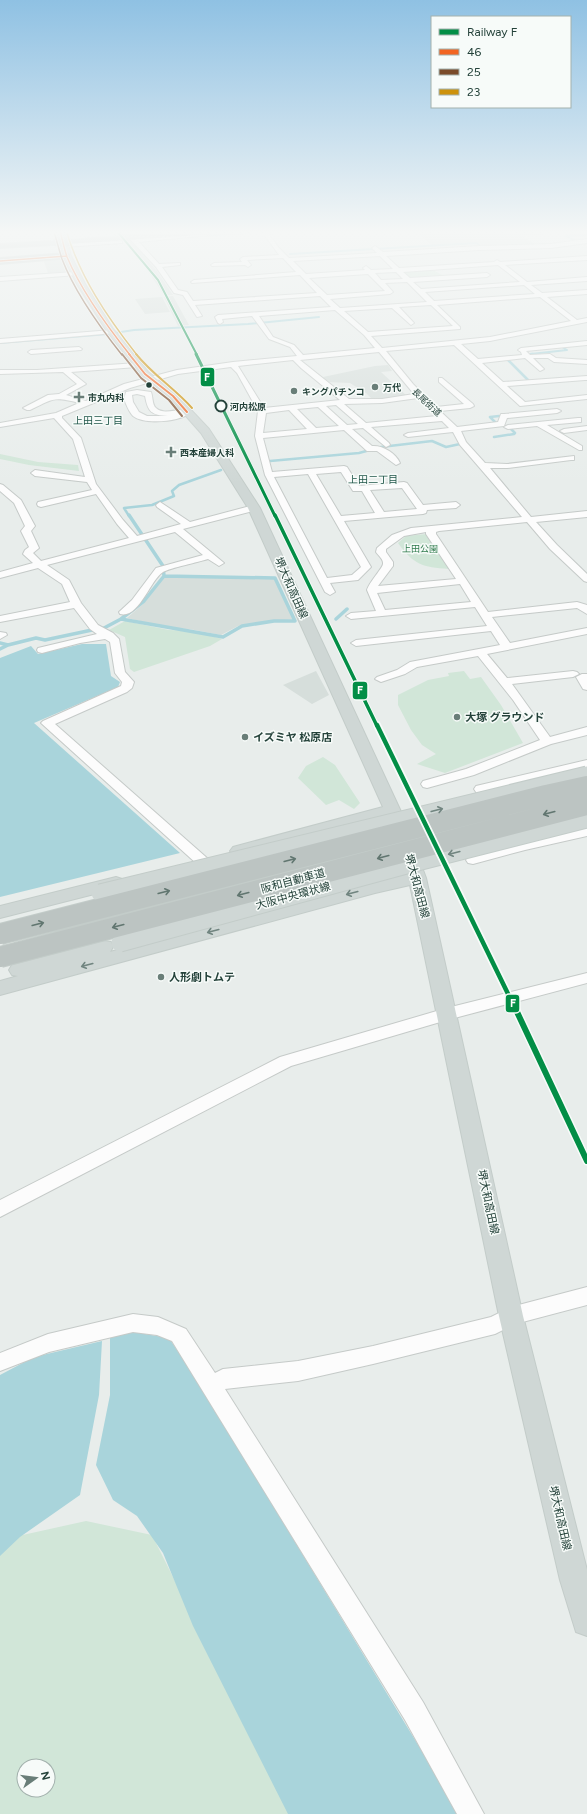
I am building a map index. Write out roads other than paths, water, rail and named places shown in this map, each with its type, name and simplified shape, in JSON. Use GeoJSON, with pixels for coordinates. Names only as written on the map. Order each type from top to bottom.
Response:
{"type":"FeatureCollection","features":[{"type":"Feature","properties":{"kind":"highway","name":"阪和自動車道"},"geometry":{"type":"LineString","coordinates":[[0,934],[546,795],[587,786]]}},
{"type":"Feature","properties":{"kind":"highway","name":"阪和自動車道"},"geometry":{"type":"LineString","coordinates":[[0,957],[587,805]]}},
{"type":"Feature","properties":{"kind":"main road","name":"堺大和高田線"},"geometry":{"type":"LineString","coordinates":[[100,315],[112,333],[137,365],[173,396],[209,437],[254,508],[392,810],[417,878],[511,1316],[573,1573],[587,1621]]}},
{"type":"Feature","properties":{"kind":"main road"},"geometry":{"type":"LineString","coordinates":[[0,918],[587,775]]}},
{"type":"Feature","properties":{"kind":"main road"},"geometry":{"type":"LineString","coordinates":[[0,912],[202,861],[392,810]]}},
{"type":"Feature","properties":{"kind":"main road","name":"大阪中央環状線"},"geometry":{"type":"LineString","coordinates":[[0,975],[421,861],[587,819]]}},
{"type":"Feature","properties":{"kind":"main road"},"geometry":{"type":"LineString","coordinates":[[0,988],[375,886],[417,878]]}},
{"type":"Feature","properties":{"kind":"street"},"geometry":{"type":"LineString","coordinates":[[220,322],[218,317],[223,315]]}},
{"type":"Feature","properties":{"kind":"street"},"geometry":{"type":"LineString","coordinates":[[254,315],[271,338],[292,346],[303,367],[347,401]]}},
{"type":"Feature","properties":{"kind":"street","name":"長尾街道"},"geometry":{"type":"LineString","coordinates":[[344,315],[381,350],[406,382],[456,430],[464,443],[527,519],[551,545],[587,579]]}},
{"type":"Feature","properties":{"kind":"street"},"geometry":{"type":"LineString","coordinates":[[403,315],[411,323]]}},
{"type":"Feature","properties":{"kind":"street"},"geometry":{"type":"LineString","coordinates":[[366,334],[458,328],[445,315]]}},
{"type":"Feature","properties":{"kind":"street"},"geometry":{"type":"LineString","coordinates":[[572,315],[584,322]]}},
{"type":"Feature","properties":{"kind":"street"},"geometry":{"type":"LineString","coordinates":[[510,343],[584,322]]}},
{"type":"Feature","properties":{"kind":"street"},"geometry":{"type":"LineString","coordinates":[[510,343],[584,322]]}},
{"type":"Feature","properties":{"kind":"street"},"geometry":{"type":"LineString","coordinates":[[0,341],[112,333]]}},
{"type":"Feature","properties":{"kind":"street"},"geometry":{"type":"LineString","coordinates":[[31,352],[79,351],[78,346],[64,337]]}},
{"type":"Feature","properties":{"kind":"street"},"geometry":{"type":"LineString","coordinates":[[456,343],[523,404],[587,397]]}},
{"type":"Feature","properties":{"kind":"street"},"geometry":{"type":"LineString","coordinates":[[0,424],[58,415],[127,386],[152,378],[177,372],[233,364],[456,343],[587,343]]}},
{"type":"Feature","properties":{"kind":"street"},"geometry":{"type":"LineString","coordinates":[[510,343],[528,356],[554,380]]}},
{"type":"Feature","properties":{"kind":"street"},"geometry":{"type":"LineString","coordinates":[[571,350],[587,348]]}},
{"type":"Feature","properties":{"kind":"street"},"geometry":{"type":"LineString","coordinates":[[39,352],[41,360]]}},
{"type":"Feature","properties":{"kind":"street"},"geometry":{"type":"LineString","coordinates":[[477,361],[528,356],[550,356],[554,360],[587,362]]}},
{"type":"Feature","properties":{"kind":"street"},"geometry":{"type":"LineString","coordinates":[[233,364],[240,372],[262,411],[259,436],[269,475],[330,592]]}},
{"type":"Feature","properties":{"kind":"street"},"geometry":{"type":"LineString","coordinates":[[0,372],[66,370],[86,365],[137,365]]}},
{"type":"Feature","properties":{"kind":"street"},"geometry":{"type":"LineString","coordinates":[[61,396],[67,391],[82,384],[66,370]]}},
{"type":"Feature","properties":{"kind":"street"},"geometry":{"type":"LineString","coordinates":[[578,370],[586,381]]}},
{"type":"Feature","properties":{"kind":"street"},"geometry":{"type":"LineString","coordinates":[[435,409],[470,406],[442,380]]}},
{"type":"Feature","properties":{"kind":"street"},"geometry":{"type":"LineString","coordinates":[[501,384],[554,380],[586,381]]}},
{"type":"Feature","properties":{"kind":"street"},"geometry":{"type":"LineString","coordinates":[[534,381],[546,387],[586,381]]}},
{"type":"Feature","properties":{"kind":"street"},"geometry":{"type":"LineString","coordinates":[[136,392],[147,393],[150,408],[157,412],[187,412],[182,416],[156,418],[142,417],[134,412],[128,396],[136,392]]}},
{"type":"Feature","properties":{"kind":"street"},"geometry":{"type":"LineString","coordinates":[[558,394],[577,408]]}},
{"type":"Feature","properties":{"kind":"street"},"geometry":{"type":"LineString","coordinates":[[262,411],[347,401],[382,401],[421,395]]}},
{"type":"Feature","properties":{"kind":"street"},"geometry":{"type":"LineString","coordinates":[[27,408],[51,397],[61,396],[86,403]]}},
{"type":"Feature","properties":{"kind":"street"},"geometry":{"type":"LineString","coordinates":[[338,402],[386,445]]}},
{"type":"Feature","properties":{"kind":"street"},"geometry":{"type":"LineString","coordinates":[[319,404],[370,449],[380,448],[395,460],[396,463]]}},
{"type":"Feature","properties":{"kind":"street"},"geometry":{"type":"LineString","coordinates":[[290,407],[313,430]]}},
{"type":"Feature","properties":{"kind":"street"},"geometry":{"type":"LineString","coordinates":[[504,426],[504,416],[556,411]]}},
{"type":"Feature","properties":{"kind":"street"},"geometry":{"type":"LineString","coordinates":[[58,415],[58,418],[77,438],[90,480],[120,522],[136,540]]}},
{"type":"Feature","properties":{"kind":"street"},"geometry":{"type":"LineString","coordinates":[[259,436],[444,418]]}},
{"type":"Feature","properties":{"kind":"street"},"geometry":{"type":"LineString","coordinates":[[408,435],[578,420]]}},
{"type":"Feature","properties":{"kind":"street"},"geometry":{"type":"LineString","coordinates":[[539,424],[579,448]]}},
{"type":"Feature","properties":{"kind":"street"},"geometry":{"type":"LineString","coordinates":[[504,426],[519,432]]}},
{"type":"Feature","properties":{"kind":"street"},"geometry":{"type":"LineString","coordinates":[[552,432],[587,428]]}},
{"type":"Feature","properties":{"kind":"street"},"geometry":{"type":"LineString","coordinates":[[483,465],[507,466],[571,458]]}},
{"type":"Feature","properties":{"kind":"street"},"geometry":{"type":"LineString","coordinates":[[269,475],[344,469],[356,489],[404,485],[423,511],[338,519]]}},
{"type":"Feature","properties":{"kind":"street"},"geometry":{"type":"LineString","coordinates":[[310,471],[366,567],[356,578],[325,581]]}},
{"type":"Feature","properties":{"kind":"street"},"geometry":{"type":"LineString","coordinates":[[35,473],[90,480]]}},
{"type":"Feature","properties":{"kind":"street"},"geometry":{"type":"LineString","coordinates":[[370,478],[376,487]]}},
{"type":"Feature","properties":{"kind":"street"},"geometry":{"type":"LineString","coordinates":[[1,488],[20,506],[30,526],[26,531],[26,535],[34,548],[28,554],[40,565],[66,582],[76,604],[94,627],[109,635],[115,641],[120,673],[128,682],[126,688],[47,723],[122,792],[202,861]]}},
{"type":"Feature","properties":{"kind":"street"},"geometry":{"type":"LineString","coordinates":[[364,488],[381,515]]}},
{"type":"Feature","properties":{"kind":"street"},"geometry":{"type":"LineString","coordinates":[[41,504],[98,491]]}},
{"type":"Feature","properties":{"kind":"street"},"geometry":{"type":"LineString","coordinates":[[160,505],[189,526]]}},
{"type":"Feature","properties":{"kind":"street"},"geometry":{"type":"LineString","coordinates":[[421,508],[456,505]]}},
{"type":"Feature","properties":{"kind":"street"},"geometry":{"type":"LineString","coordinates":[[0,575],[254,508]]}},
{"type":"Feature","properties":{"kind":"street"},"geometry":{"type":"LineString","coordinates":[[382,613],[372,594],[372,590],[374,581],[388,566],[388,562],[381,552],[382,548],[403,532],[587,514]]}},
{"type":"Feature","properties":{"kind":"street"},"geometry":{"type":"LineString","coordinates":[[434,528],[430,530],[430,532],[506,646]]}},
{"type":"Feature","properties":{"kind":"street"},"geometry":{"type":"LineString","coordinates":[[177,529],[219,563]]}},
{"type":"Feature","properties":{"kind":"street"},"geometry":{"type":"LineString","coordinates":[[124,612],[136,602],[159,570],[209,556]]}},
{"type":"Feature","properties":{"kind":"street"},"geometry":{"type":"LineString","coordinates":[[372,590],[462,581]]}},
{"type":"Feature","properties":{"kind":"street"},"geometry":{"type":"LineString","coordinates":[[0,619],[76,604]]}},
{"type":"Feature","properties":{"kind":"street"},"geometry":{"type":"LineString","coordinates":[[351,616],[477,604]]}},
{"type":"Feature","properties":{"kind":"street"},"geometry":{"type":"LineString","coordinates":[[485,615],[577,605],[584,607],[587,611]]}},
{"type":"Feature","properties":{"kind":"street"},"geometry":{"type":"LineString","coordinates":[[356,643],[494,628]]}},
{"type":"Feature","properties":{"kind":"street"},"geometry":{"type":"LineString","coordinates":[[381,679],[401,672],[414,664],[506,646],[537,642],[557,636],[587,631]]}},
{"type":"Feature","properties":{"kind":"street"},"geometry":{"type":"LineString","coordinates":[[42,650],[79,640],[109,635]]}},
{"type":"Feature","properties":{"kind":"street"},"geometry":{"type":"LineString","coordinates":[[483,656],[517,698],[547,741]]}},
{"type":"Feature","properties":{"kind":"street"},"geometry":{"type":"LineString","coordinates":[[503,682],[573,674]]}},
{"type":"Feature","properties":{"kind":"street"},"geometry":{"type":"LineString","coordinates":[[587,677],[582,677],[587,687]]}},
{"type":"Feature","properties":{"kind":"street"},"geometry":{"type":"LineString","coordinates":[[428,784],[470,772],[547,741],[587,732]]}},
{"type":"Feature","properties":{"kind":"street"},"geometry":{"type":"LineString","coordinates":[[524,846],[480,789],[587,764]]}},
{"type":"Feature","properties":{"kind":"street"},"geometry":{"type":"LineString","coordinates":[[470,772],[485,787]]}},
{"type":"Feature","properties":{"kind":"street"},"geometry":{"type":"LineString","coordinates":[[473,860],[524,846],[587,832]]}},
{"type":"Feature","properties":{"kind":"street"},"geometry":{"type":"LineString","coordinates":[[0,1209],[286,1061],[447,1014],[587,978]]}},
{"type":"Feature","properties":{"kind":"street"},"geometry":{"type":"LineString","coordinates":[[212,1386],[223,1379],[298,1371],[374,1355],[495,1325],[511,1316],[587,1296]]}},
{"type":"Feature","properties":{"kind":"street"},"geometry":{"type":"LineString","coordinates":[[2,1358],[48,1343],[132,1323],[158,1326],[179,1335],[414,1711],[471,1814]]}},
{"type":"Feature","properties":{"kind":"water"},"geometry":{"type":"Polygon","coordinates":[[[82,644],[106,644],[111,676],[120,682],[118,687],[34,723],[180,853],[0,897],[0,658],[31,646],[38,654],[82,644]]]}},
{"type":"Feature","properties":{"kind":"water"},"geometry":{"type":"Polygon","coordinates":[[[133,1332],[169,1338],[198,1382],[460,1814],[288,1814],[193,1626],[163,1553],[137,1516],[113,1500],[96,1465],[110,1395],[110,1338],[133,1332]]]}},
{"type":"Feature","properties":{"kind":"water"},"geometry":{"type":"Polygon","coordinates":[[[102,1341],[99,1395],[80,1495],[20,1537],[0,1556],[0,1375],[34,1357],[102,1341]]]}},
{"type":"Feature","properties":{"kind":"waterway"},"geometry":{"type":"LineString","coordinates":[[0,343],[108,334],[134,330],[248,324],[319,317]]}},
{"type":"Feature","properties":{"kind":"waterway"},"geometry":{"type":"LineString","coordinates":[[533,354],[531,354],[567,350],[562,347],[567,346]]}},
{"type":"Feature","properties":{"kind":"waterway"},"geometry":{"type":"LineString","coordinates":[[508,360],[528,380]]}},
{"type":"Feature","properties":{"kind":"waterway"},"geometry":{"type":"LineString","coordinates":[[496,423],[490,417],[499,416]]}},
{"type":"Feature","properties":{"kind":"waterway"},"geometry":{"type":"LineString","coordinates":[[494,437],[514,434],[515,433],[510,428]]}},
{"type":"Feature","properties":{"kind":"waterway"},"geometry":{"type":"LineString","coordinates":[[270,461],[359,453],[381,447],[432,441],[446,447],[460,444]]}},
{"type":"Feature","properties":{"kind":"waterway"},"geometry":{"type":"LineString","coordinates":[[129,516],[124,508],[152,505],[174,496],[172,491],[179,485],[221,470]]}},
{"type":"Feature","properties":{"kind":"waterway"},"geometry":{"type":"LineString","coordinates":[[129,515],[163,566],[164,576]]}},
{"type":"Feature","properties":{"kind":"waterway"},"geometry":{"type":"LineString","coordinates":[[121,619],[223,637],[242,626],[274,621],[295,621],[275,578],[164,576]]}},
{"type":"Feature","properties":{"kind":"waterway"},"geometry":{"type":"LineString","coordinates":[[121,619],[144,601],[164,576]]}},
{"type":"Feature","properties":{"kind":"waterway"},"geometry":{"type":"LineString","coordinates":[[336,619],[347,609]]}},
{"type":"Feature","properties":{"kind":"waterway"},"geometry":{"type":"LineString","coordinates":[[104,628],[121,619]]}},
{"type":"Feature","properties":{"kind":"waterway"},"geometry":{"type":"LineString","coordinates":[[8,645],[36,638],[45,640],[92,630]]}},
{"type":"Feature","properties":{"kind":"waterway"},"geometry":{"type":"LineString","coordinates":[[0,643],[8,645]]}},
{"type":"Feature","properties":{"kind":"waterway"},"geometry":{"type":"LineString","coordinates":[[0,649],[8,645]]}},
{"type":"Feature","properties":{"kind":"rail line","name":"F"},"geometry":{"type":"LineString","coordinates":[[176,315],[510,998],[587,1161]]}},
{"type":"Feature","properties":{"kind":"place","name":"万代"},"geometry":{"type":"Point","coordinates":[375,387]}},
{"type":"Feature","properties":{"kind":"place","name":"キングパチンコ"},"geometry":{"type":"Point","coordinates":[294,391]}},
{"type":"Feature","properties":{"kind":"place","name":"市丸内科"},"geometry":{"type":"Point","coordinates":[79,397]}},
{"type":"Feature","properties":{"kind":"place","name":"河内松原"},"geometry":{"type":"Point","coordinates":[221,406]}},
{"type":"Feature","properties":{"kind":"place","name":"西本産婦人科"},"geometry":{"type":"Point","coordinates":[171,452]}},
{"type":"Feature","properties":{"kind":"place","name":"大塚 グラウンド"},"geometry":{"type":"Point","coordinates":[457,717]}},
{"type":"Feature","properties":{"kind":"place","name":"イズミヤ 松原店"},"geometry":{"type":"Point","coordinates":[245,737]}},
{"type":"Feature","properties":{"kind":"place","name":"人形劇トムテ"},"geometry":{"type":"Point","coordinates":[161,977]}},
{"type":"Feature","properties":{"kind":"district","name":"上田三丁目"},"geometry":{"type":"Point","coordinates":[98,420]}},
{"type":"Feature","properties":{"kind":"district","name":"上田二丁目"},"geometry":{"type":"Point","coordinates":[373,479]}},
{"type":"Feature","properties":{"kind":"park label","name":"上田公園"},"geometry":{"type":"Point","coordinates":[420,548]}}]}
